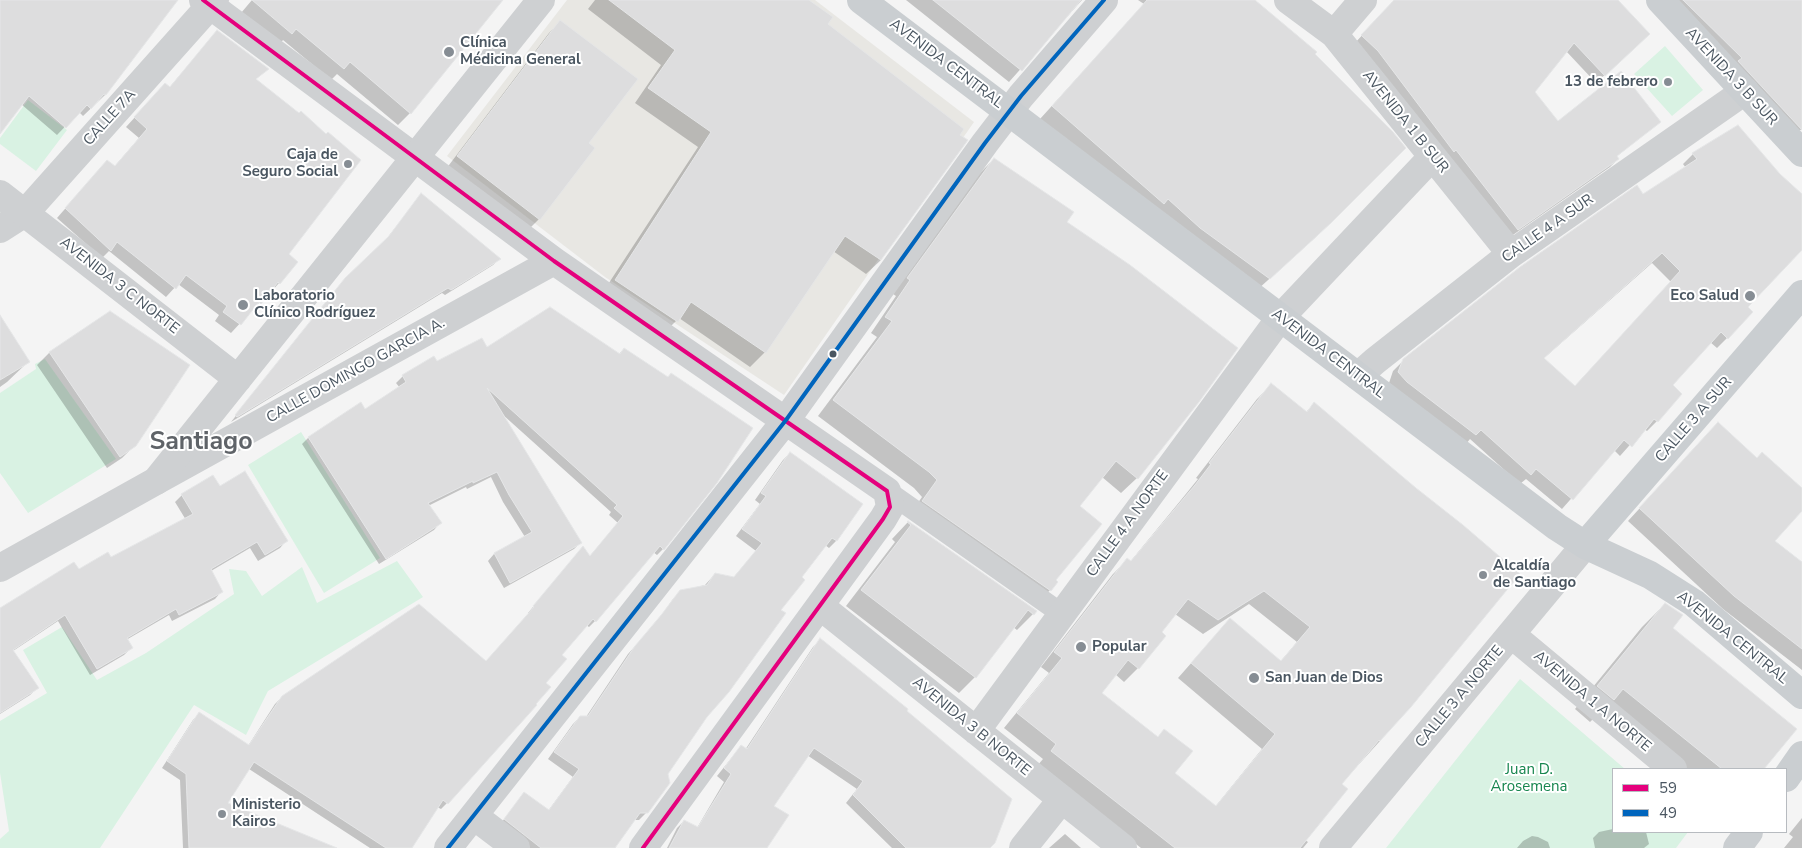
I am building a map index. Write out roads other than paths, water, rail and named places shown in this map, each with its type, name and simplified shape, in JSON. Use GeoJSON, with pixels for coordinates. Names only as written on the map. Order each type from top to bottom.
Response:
{"type":"FeatureCollection","features":[{"type":"Feature","properties":{"kind":"main road","name":"AVENIDA CENTRAL"},"geometry":{"type":"LineString","coordinates":[[861,0],[1562,530],[1592,537],[1694,603],[1802,695]]}},
{"type":"Feature","properties":{"kind":"main road","name":"AVENIDA 3 B SUR"},"geometry":{"type":"LineString","coordinates":[[1660,0],[1745,91],[1799,145]]}},
{"type":"Feature","properties":{"kind":"main road","name":"CALLE 3 A SUR"},"geometry":{"type":"LineString","coordinates":[[1592,537],[1802,294]]}},
{"type":"Feature","properties":{"kind":"main road"},"geometry":{"type":"LineString","coordinates":[[1787,777],[1802,755]]}},
{"type":"Feature","properties":{"kind":"main road"},"geometry":{"type":"LineString","coordinates":[[1737,848],[1747,833]]}},
{"type":"Feature","properties":{"kind":"street","name":"CALLE DOMINGO GARCIA A."},"geometry":{"type":"LineString","coordinates":[[156,481],[541,0]]}},
{"type":"Feature","properties":{"kind":"street"},"geometry":{"type":"LineString","coordinates":[[448,848],[786,420],[985,143],[1104,0]]}},
{"type":"Feature","properties":{"kind":"street","name":"AVENIDA 1 B SUR"},"geometry":{"type":"LineString","coordinates":[[1288,0],[1334,34],[1511,254]]}},
{"type":"Feature","properties":{"kind":"street"},"geometry":{"type":"LineString","coordinates":[[1334,34],[1363,0]]}},
{"type":"Feature","properties":{"kind":"street"},"geometry":{"type":"LineString","coordinates":[[209,2],[554,261],[887,490],[1062,614]]}},
{"type":"Feature","properties":{"kind":"street","name":"CALLE 7A"},"geometry":{"type":"LineString","coordinates":[[0,229],[25,213],[209,2]]}},
{"type":"Feature","properties":{"kind":"street","name":"CALLE 4 A SUR"},"geometry":{"type":"LineString","coordinates":[[1358,376],[1374,361],[1511,254],[1745,91]]}},
{"type":"Feature","properties":{"kind":"street"},"geometry":{"type":"LineString","coordinates":[[1280,318],[1432,157]]}},
{"type":"Feature","properties":{"kind":"street","name":"AVENIDA 3 C NORTE"},"geometry":{"type":"LineString","coordinates":[[0,194],[238,378]]}},
{"type":"Feature","properties":{"kind":"street","name":"CALLE DOMINGO GARCIA A."},"geometry":{"type":"LineString","coordinates":[[0,568],[554,261]]}},
{"type":"Feature","properties":{"kind":"street","name":"CALLE 4 A NORTE"},"geometry":{"type":"LineString","coordinates":[[976,731],[1280,318]]}},
{"type":"Feature","properties":{"kind":"street"},"geometry":{"type":"LineString","coordinates":[[643,848],[890,507],[887,490]]}},
{"type":"Feature","properties":{"kind":"street","name":"CALLE 3 A NORTE"},"geometry":{"type":"LineString","coordinates":[[1333,848],[1592,537]]}},
{"type":"Feature","properties":{"kind":"street","name":"AVENIDA 3 B NORTE"},"geometry":{"type":"LineString","coordinates":[[820,606],[1123,848]]}},
{"type":"Feature","properties":{"kind":"street","name":"AVENIDA 1 A NORTE"},"geometry":{"type":"LineString","coordinates":[[1512,635],[1672,768]]}},
{"type":"Feature","properties":{"kind":"street"},"geometry":{"type":"LineString","coordinates":[[1023,848],[1062,799]]}},
{"type":"Feature","properties":{"kind":"street"},"geometry":{"type":"LineString","coordinates":[[474,816],[516,848]]}},
{"type":"Feature","properties":{"kind":"place","name":"Clínica Médicina General"},"geometry":{"type":"Point","coordinates":[449,52]}},
{"type":"Feature","properties":{"kind":"place","name":"13 de febrero"},"geometry":{"type":"Point","coordinates":[1668,82]}},
{"type":"Feature","properties":{"kind":"place","name":"Caja de Seguro Social"},"geometry":{"type":"Point","coordinates":[348,164]}},
{"type":"Feature","properties":{"kind":"place","name":"Eco Salud"},"geometry":{"type":"Point","coordinates":[1750,296]}},
{"type":"Feature","properties":{"kind":"place","name":"Laboratorio Clínico Rodríguez"},"geometry":{"type":"Point","coordinates":[243,305]}},
{"type":"Feature","properties":{"kind":"place","name":"Alcaldía de Santiago"},"geometry":{"type":"Point","coordinates":[1483,575]}},
{"type":"Feature","properties":{"kind":"place","name":"Popular"},"geometry":{"type":"Point","coordinates":[1081,647]}},
{"type":"Feature","properties":{"kind":"place","name":"San Juan de Dios"},"geometry":{"type":"Point","coordinates":[1254,678]}},
{"type":"Feature","properties":{"kind":"place","name":"Ministerio Kairos"},"geometry":{"type":"Point","coordinates":[222,814]}},
{"type":"Feature","properties":{"kind":"district","name":"Santiago"},"geometry":{"type":"Point","coordinates":[201,443]}},
{"type":"Feature","properties":{"kind":"park label","name":"Juan D. Arosemena"},"geometry":{"type":"Point","coordinates":[1529,778]}}]}
